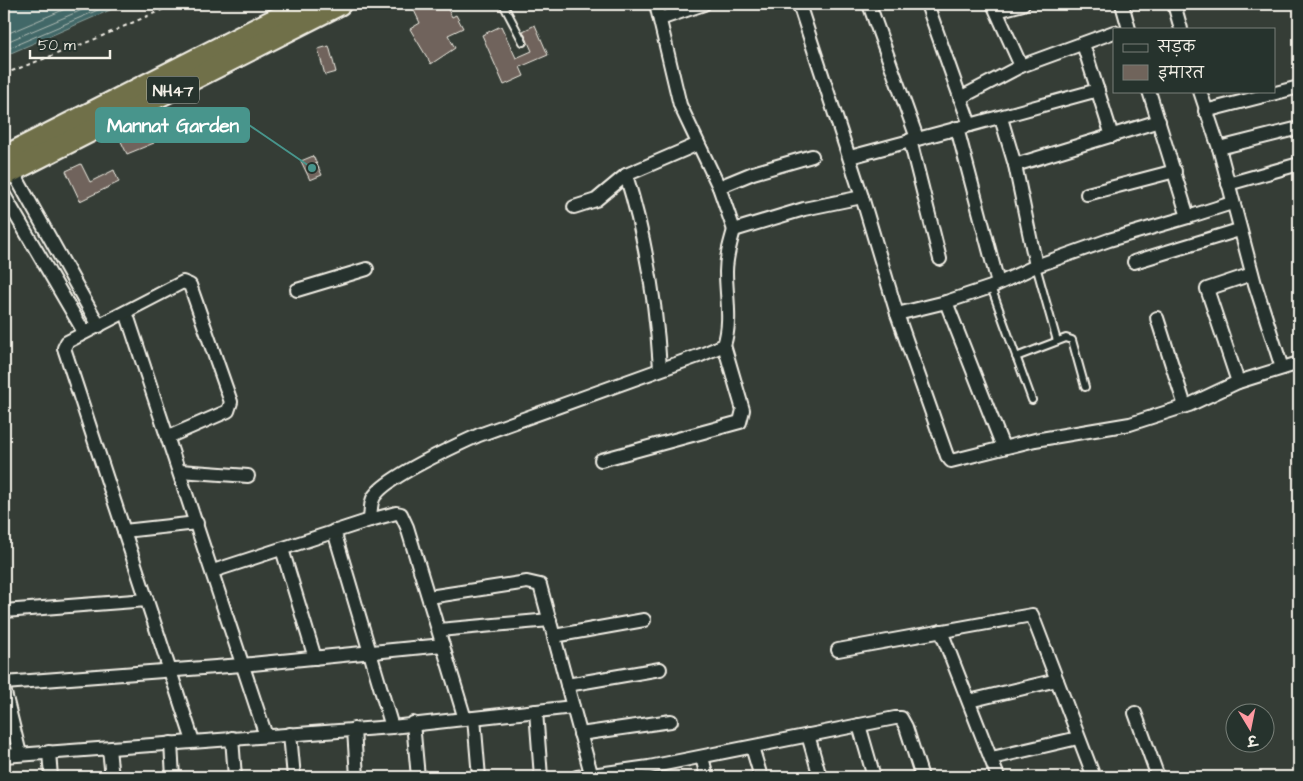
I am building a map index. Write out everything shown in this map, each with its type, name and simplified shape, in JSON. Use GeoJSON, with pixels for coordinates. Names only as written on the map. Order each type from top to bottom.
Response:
{"type":"FeatureCollection","features":[{"type":"Feature","properties":{"kind":"highway","name":"NH47"},"geometry":{"type":"LineString","coordinates":[[7,167],[306,4]]}},
{"type":"Feature","properties":{"kind":"highway","name":"NH47"},"geometry":{"type":"LineString","coordinates":[[7,167],[340,4]]}},
{"type":"Feature","properties":{"kind":"street"},"geometry":{"type":"LineString","coordinates":[[601,460],[740,422],[743,410],[724,345],[729,322],[726,270],[728,251],[734,230],[718,186],[680,105],[656,4]]}},
{"type":"Feature","properties":{"kind":"street"},"geometry":{"type":"LineString","coordinates":[[660,19],[704,4]]}},
{"type":"Feature","properties":{"kind":"street"},"geometry":{"type":"LineString","coordinates":[[799,4],[834,116],[850,156],[897,314],[947,456],[951,461],[1035,440],[1101,430],[1185,406],[1238,382],[1299,363]]}},
{"type":"Feature","properties":{"kind":"street"},"geometry":{"type":"LineString","coordinates":[[869,4],[913,139],[940,259]]}},
{"type":"Feature","properties":{"kind":"street"},"geometry":{"type":"LineString","coordinates":[[927,4],[970,125]]}},
{"type":"Feature","properties":{"kind":"street"},"geometry":{"type":"LineString","coordinates":[[1022,4],[995,8],[1022,66]]}},
{"type":"Feature","properties":{"kind":"street"},"geometry":{"type":"LineString","coordinates":[[1122,4],[1128,28]]}},
{"type":"Feature","properties":{"kind":"street"},"geometry":{"type":"LineString","coordinates":[[1174,4],[1181,28]]}},
{"type":"Feature","properties":{"kind":"street"},"geometry":{"type":"LineString","coordinates":[[960,98],[1022,66],[1113,32]]}},
{"type":"Feature","properties":{"kind":"street"},"geometry":{"type":"LineString","coordinates":[[1083,44],[1112,136]]}},
{"type":"Feature","properties":{"kind":"street"},"geometry":{"type":"LineString","coordinates":[[1205,111],[1299,87]]}},
{"type":"Feature","properties":{"kind":"street"},"geometry":{"type":"LineString","coordinates":[[850,156],[1001,118],[1098,90]]}},
{"type":"Feature","properties":{"kind":"street"},"geometry":{"type":"LineString","coordinates":[[1149,92],[1176,171],[1188,217]]}},
{"type":"Feature","properties":{"kind":"street"},"geometry":{"type":"LineString","coordinates":[[1200,92],[1205,111],[1219,148],[1239,230],[1282,368]]}},
{"type":"Feature","properties":{"kind":"street"},"geometry":{"type":"LineString","coordinates":[[1001,118],[1015,165],[1036,266]]}},
{"type":"Feature","properties":{"kind":"street"},"geometry":{"type":"LineString","coordinates":[[1015,165],[1160,121]]}},
{"type":"Feature","properties":{"kind":"street"},"geometry":{"type":"LineString","coordinates":[[957,128],[995,285]]}},
{"type":"Feature","properties":{"kind":"street"},"geometry":{"type":"LineString","coordinates":[[1219,148],[1299,128]]}},
{"type":"Feature","properties":{"kind":"street"},"geometry":{"type":"LineString","coordinates":[[574,207],[596,200],[626,175],[698,144]]}},
{"type":"Feature","properties":{"kind":"street"},"geometry":{"type":"LineString","coordinates":[[718,186],[752,173],[812,156]]}},
{"type":"Feature","properties":{"kind":"street"},"geometry":{"type":"LineString","coordinates":[[1228,184],[1299,164]]}},
{"type":"Feature","properties":{"kind":"street"},"geometry":{"type":"LineString","coordinates":[[7,167],[99,326]]}},
{"type":"Feature","properties":{"kind":"street"},"geometry":{"type":"LineString","coordinates":[[1087,194],[1176,171]]}},
{"type":"Feature","properties":{"kind":"street"},"geometry":{"type":"LineString","coordinates":[[626,175],[639,218],[648,259],[656,309],[660,368]]}},
{"type":"Feature","properties":{"kind":"street"},"geometry":{"type":"LineString","coordinates":[[4,195],[84,332]]}},
{"type":"Feature","properties":{"kind":"street"},"geometry":{"type":"LineString","coordinates":[[734,230],[804,209],[862,197]]}},
{"type":"Feature","properties":{"kind":"street"},"geometry":{"type":"LineString","coordinates":[[897,314],[946,302],[995,285],[1036,266],[1108,240],[1232,204]]}},
{"type":"Feature","properties":{"kind":"street"},"geometry":{"type":"LineString","coordinates":[[1134,262],[1239,230]]}},
{"type":"Feature","properties":{"kind":"street"},"geometry":{"type":"LineString","coordinates":[[297,290],[367,269]]}},
{"type":"Feature","properties":{"kind":"street"},"geometry":{"type":"LineString","coordinates":[[1238,382],[1207,289],[1252,274]]}},
{"type":"Feature","properties":{"kind":"street"},"geometry":{"type":"LineString","coordinates":[[168,438],[228,411],[231,398],[190,285],[187,282],[179,283],[67,342],[65,355],[193,741]]}},
{"type":"Feature","properties":{"kind":"street"},"geometry":{"type":"LineString","coordinates":[[946,302],[1003,447]]}},
{"type":"Feature","properties":{"kind":"street"},"geometry":{"type":"LineString","coordinates":[[126,312],[266,736]]}},
{"type":"Feature","properties":{"kind":"street"},"geometry":{"type":"LineString","coordinates":[[1157,318],[1185,406]]}},
{"type":"Feature","properties":{"kind":"street"},"geometry":{"type":"LineString","coordinates":[[370,520],[376,494],[385,486],[447,450],[479,435],[724,345]]}},
{"type":"Feature","properties":{"kind":"street"},"geometry":{"type":"LineString","coordinates":[[180,472],[248,476]]}},
{"type":"Feature","properties":{"kind":"street"},"geometry":{"type":"LineString","coordinates":[[213,572],[370,520],[396,513],[404,518],[439,630],[470,719],[479,777]]}},
{"type":"Feature","properties":{"kind":"street"},"geometry":{"type":"LineString","coordinates":[[124,531],[197,523]]}},
{"type":"Feature","properties":{"kind":"street"},"geometry":{"type":"LineString","coordinates":[[334,531],[392,726]]}},
{"type":"Feature","properties":{"kind":"street"},"geometry":{"type":"LineString","coordinates":[[282,549],[315,658]]}},
{"type":"Feature","properties":{"kind":"street"},"geometry":{"type":"LineString","coordinates":[[429,597],[535,583],[543,590],[592,777]]}},
{"type":"Feature","properties":{"kind":"street"},"geometry":{"type":"LineString","coordinates":[[4,611],[147,600]]}},
{"type":"Feature","properties":{"kind":"street"},"geometry":{"type":"LineString","coordinates":[[838,650],[1032,615],[1094,777]]}},
{"type":"Feature","properties":{"kind":"street"},"geometry":{"type":"LineString","coordinates":[[439,630],[550,620]]}},
{"type":"Feature","properties":{"kind":"street"},"geometry":{"type":"LineString","coordinates":[[554,636],[644,620]]}},
{"type":"Feature","properties":{"kind":"street"},"geometry":{"type":"LineString","coordinates":[[941,630],[998,777]]}},
{"type":"Feature","properties":{"kind":"street"},"geometry":{"type":"LineString","coordinates":[[4,682],[242,665],[444,645]]}},
{"type":"Feature","properties":{"kind":"street"},"geometry":{"type":"LineString","coordinates":[[567,685],[660,669]]}},
{"type":"Feature","properties":{"kind":"street"},"geometry":{"type":"LineString","coordinates":[[969,701],[1057,680]]}},
{"type":"Feature","properties":{"kind":"street"},"geometry":{"type":"LineString","coordinates":[[4,689],[20,754]]}},
{"type":"Feature","properties":{"kind":"street"},"geometry":{"type":"LineString","coordinates":[[4,756],[392,726],[573,707]]}},
{"type":"Feature","properties":{"kind":"street"},"geometry":{"type":"LineString","coordinates":[[536,711],[541,777]]}},
{"type":"Feature","properties":{"kind":"street"},"geometry":{"type":"LineString","coordinates":[[1135,713],[1158,777]]}},
{"type":"Feature","properties":{"kind":"street"},"geometry":{"type":"LineString","coordinates":[[577,777],[651,772],[702,756],[901,718],[906,727],[922,777]]}},
{"type":"Feature","properties":{"kind":"street"},"geometry":{"type":"LineString","coordinates":[[580,734],[671,721]]}},
{"type":"Feature","properties":{"kind":"street"},"geometry":{"type":"LineString","coordinates":[[413,723],[418,777]]}},
{"type":"Feature","properties":{"kind":"street"},"geometry":{"type":"LineString","coordinates":[[859,725],[874,777]]}},
{"type":"Feature","properties":{"kind":"street"},"geometry":{"type":"LineString","coordinates":[[354,729],[357,777]]}},
{"type":"Feature","properties":{"kind":"street"},"geometry":{"type":"LineString","coordinates":[[290,734],[294,777]]}},
{"type":"Feature","properties":{"kind":"street"},"geometry":{"type":"LineString","coordinates":[[808,735],[820,777]]}},
{"type":"Feature","properties":{"kind":"street"},"geometry":{"type":"LineString","coordinates":[[232,738],[236,777]]}},
{"type":"Feature","properties":{"kind":"street"},"geometry":{"type":"LineString","coordinates":[[992,758],[1078,738]]}},
{"type":"Feature","properties":{"kind":"street"},"geometry":{"type":"LineString","coordinates":[[171,743],[173,777]]}},
{"type":"Feature","properties":{"kind":"street"},"geometry":{"type":"LineString","coordinates":[[752,747],[761,777]]}},
{"type":"Feature","properties":{"kind":"street"},"geometry":{"type":"LineString","coordinates":[[109,748],[112,777]]}},
{"type":"Feature","properties":{"kind":"street"},"geometry":{"type":"LineString","coordinates":[[49,752],[51,777]]}},
{"type":"Feature","properties":{"kind":"street"},"geometry":{"type":"LineString","coordinates":[[702,756],[707,777]]}},
{"type":"Feature","properties":{"kind":"lane"},"geometry":{"type":"LineString","coordinates":[[503,4],[523,42]]}},
{"type":"Feature","properties":{"kind":"lane"},"geometry":{"type":"LineString","coordinates":[[1036,266],[1058,341]]}},
{"type":"Feature","properties":{"kind":"lane"},"geometry":{"type":"LineString","coordinates":[[995,285],[1016,357],[1032,400]]}},
{"type":"Feature","properties":{"kind":"lane"},"geometry":{"type":"LineString","coordinates":[[1016,357],[1066,338],[1072,340],[1085,387]]}},
{"type":"Feature","properties":{"kind":"path"},"geometry":{"type":"LineString","coordinates":[[4,74],[93,40],[175,4]]}},
{"type":"Feature","properties":{"kind":"water"},"geometry":{"type":"Polygon","coordinates":[[[4,4],[124,4],[4,56],[4,4]]]}},
{"type":"Feature","properties":{"kind":"building"},"geometry":{"type":"Polygon","coordinates":[[[411,4],[445,4],[452,17],[456,15],[463,28],[448,35],[455,48],[431,64],[410,29],[420,23],[411,4]]]}},
{"type":"Feature","properties":{"kind":"building"},"geometry":{"type":"Polygon","coordinates":[[[535,25],[548,55],[520,67],[524,76],[504,85],[482,35],[501,26],[516,58],[532,51],[523,31],[535,25]]]}},
{"type":"Feature","properties":{"kind":"building"},"geometry":{"type":"Polygon","coordinates":[[[329,46],[336,72],[325,75],[318,49],[329,46]]]}},
{"type":"Feature","properties":{"kind":"building"},"geometry":{"type":"Polygon","coordinates":[[[144,121],[154,143],[127,154],[117,133],[144,121]]]}},
{"type":"Feature","properties":{"kind":"building"},"geometry":{"type":"Polygon","coordinates":[[[313,156],[322,175],[310,180],[301,161],[313,156]]]}},
{"type":"Feature","properties":{"kind":"building"},"geometry":{"type":"Polygon","coordinates":[[[81,164],[90,182],[114,170],[119,182],[80,201],[66,171],[81,164]]]}},
{"type":"Feature","properties":{"kind":"place","name":"Mannat Garden"},"geometry":{"type":"Point","coordinates":[312,168]}}]}
